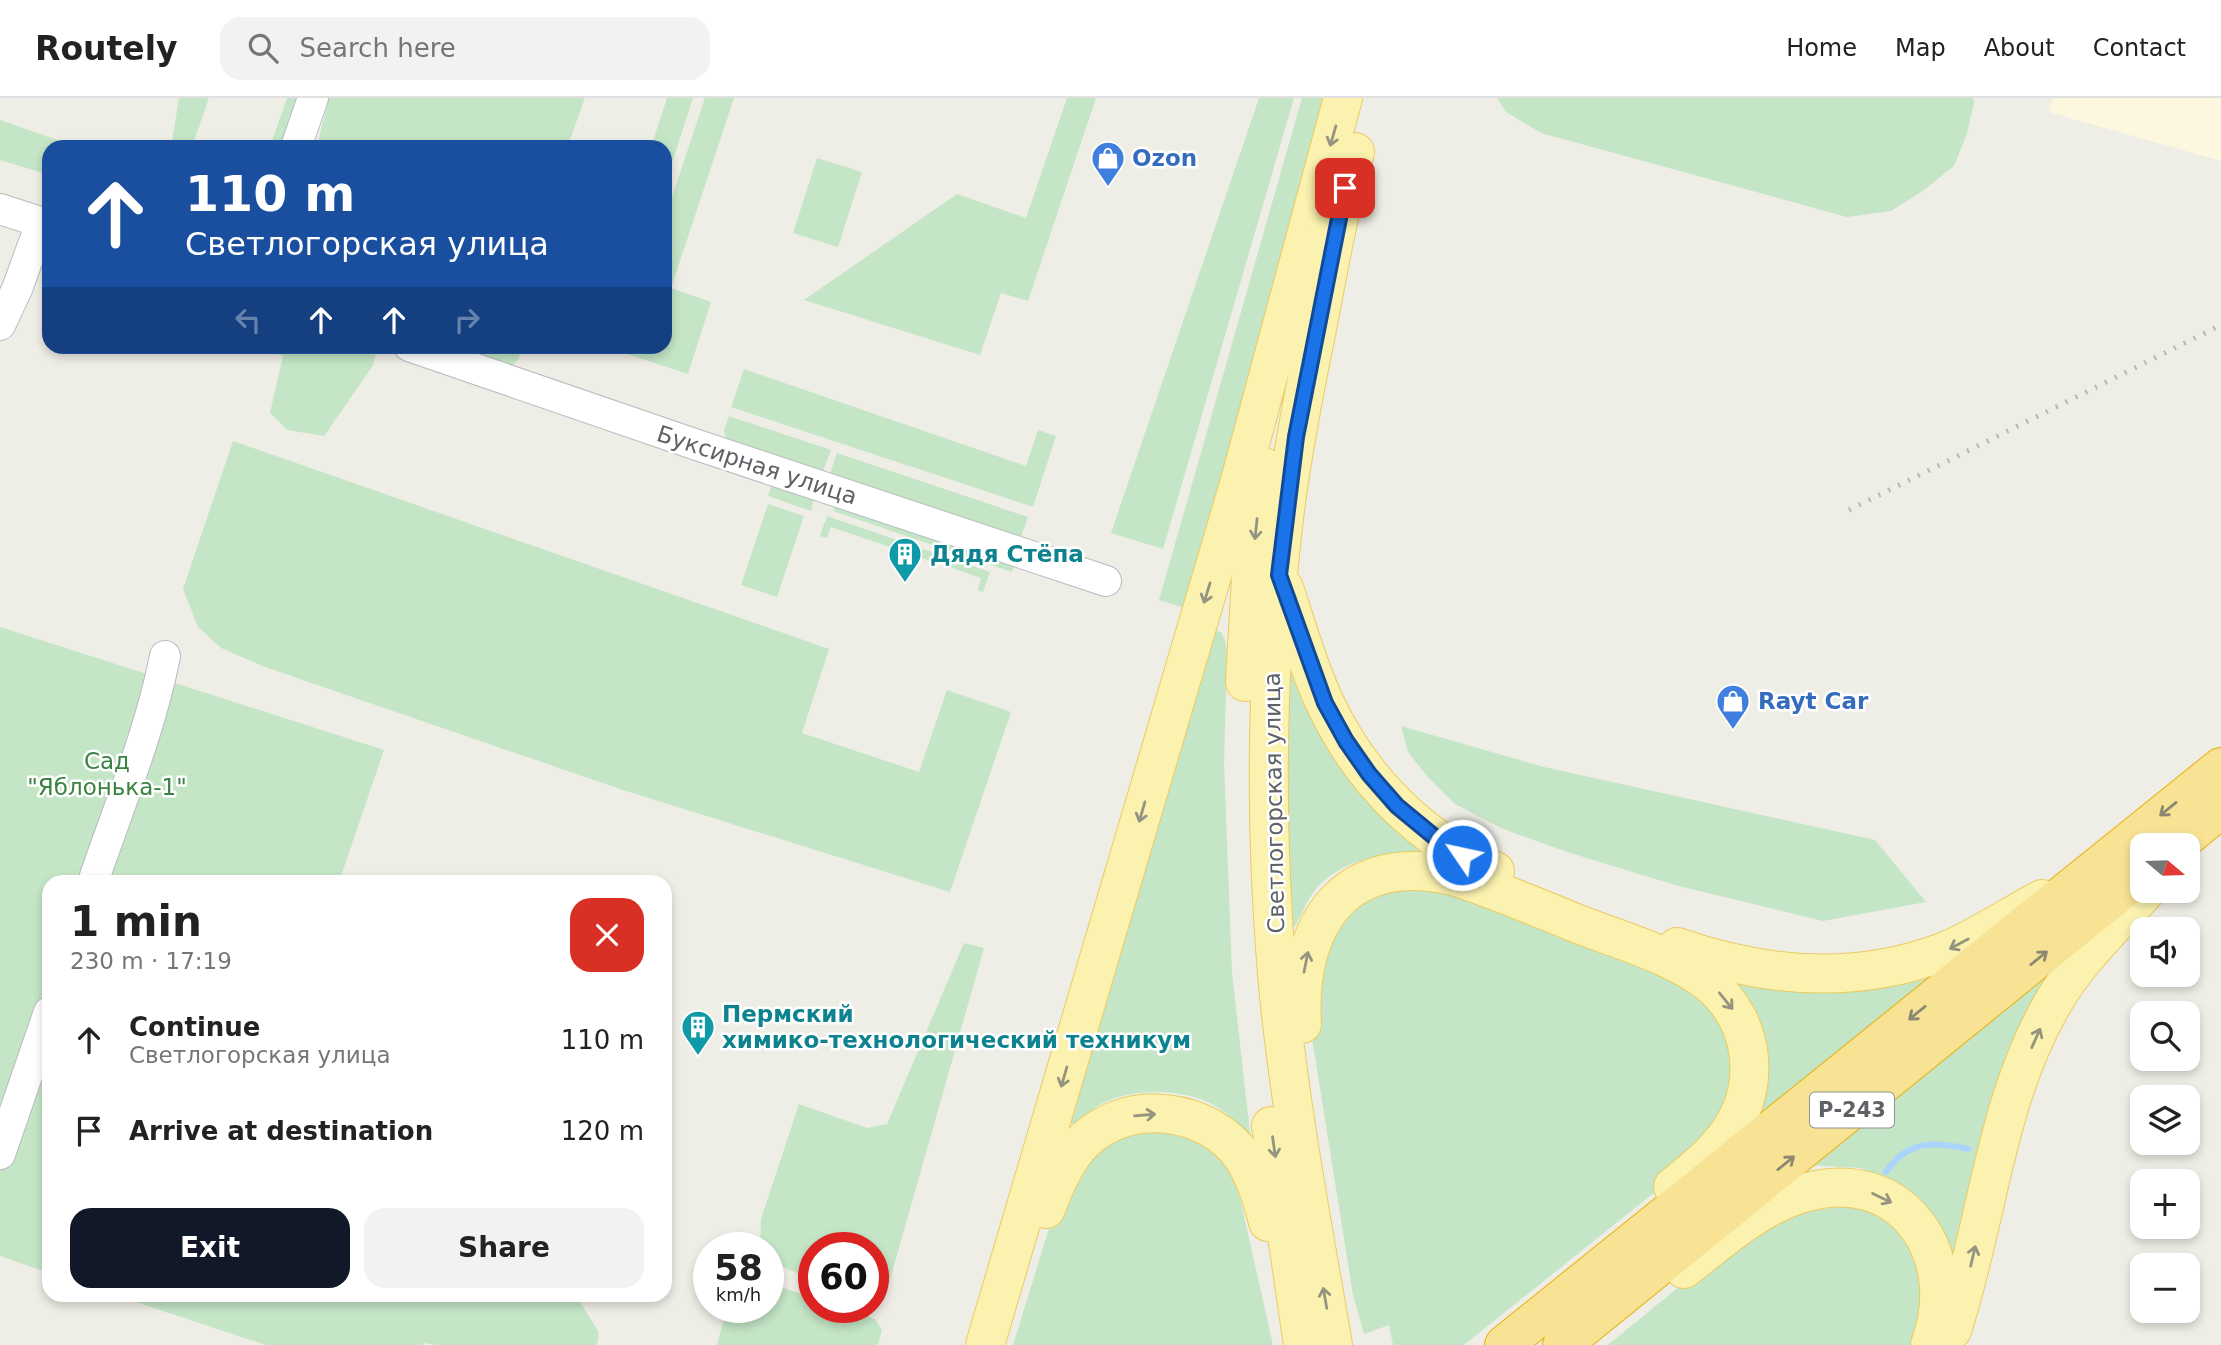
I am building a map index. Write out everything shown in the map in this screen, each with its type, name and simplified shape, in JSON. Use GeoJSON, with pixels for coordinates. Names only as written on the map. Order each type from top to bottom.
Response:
{"type":"FeatureCollection","features":[{"type":"Feature","properties":{"kind":"highway","name":"Р-243"},"geometry":{"type":"LineString","coordinates":[[1504,1345],[2221,766]]}},
{"type":"Feature","properties":{"kind":"highway"},"geometry":{"type":"LineString","coordinates":[[2192,833],[2217,812]]}},
{"type":"Feature","properties":{"kind":"highway","name":"Р-243"},"geometry":{"type":"LineString","coordinates":[[1562,1345],[2130,884]]}},
{"type":"Feature","properties":{"kind":"main road"},"geometry":{"type":"LineString","coordinates":[[985,1345],[1240,481],[1343,98]]}},
{"type":"Feature","properties":{"kind":"main road","name":"Светлогорская улица"},"geometry":{"type":"LineString","coordinates":[[1333,1345],[1288,1063],[1278,974],[1272,886],[1269,762],[1272,669],[1286,503],[1345,188],[1369,98]]}},
{"type":"Feature","properties":{"kind":"main road","name":"Светлогорская улица"},"geometry":{"type":"LineString","coordinates":[[1301,1345],[1265,1076],[1247,876],[1243,765],[1251,577],[1265,454],[1288,329],[1322,173]]}},
{"type":"Feature","properties":{"kind":"main road"},"geometry":{"type":"LineString","coordinates":[[1279,575],[1325,703],[1346,741],[1369,774],[1397,806],[1437,839],[1487,868],[1676,947],[1736,965],[1769,970],[1836,973],[1872,969],[1946,951],[2084,877]]}},
{"type":"Feature","properties":{"kind":"main road"},"geometry":{"type":"LineString","coordinates":[[2198,833],[2217,812]]}},
{"type":"Feature","properties":{"kind":"main road"},"geometry":{"type":"LineString","coordinates":[[1317,1250],[1302,987],[1311,941],[1319,923],[1342,896],[1357,885],[1388,874],[1405,871],[1438,872],[1483,886],[1648,951],[1690,971],[1723,996],[1745,1034],[1751,1066],[1745,1100],[1739,1115],[1706,1159],[1536,1296],[1490,1345]]}},
{"type":"Feature","properties":{"kind":"main road"},"geometry":{"type":"LineString","coordinates":[[1947,1345],[1963,1294],[2009,1108],[2033,1044],[2069,978],[2135,903]]}},
{"type":"Feature","properties":{"kind":"main road"},"geometry":{"type":"LineString","coordinates":[[1005,1345],[1044,1214],[1065,1166],[1079,1146],[1099,1129],[1123,1118],[1146,1113],[1171,1114],[1195,1120],[1217,1131],[1238,1150],[1264,1206],[1301,1345]]}},
{"type":"Feature","properties":{"kind":"main road"},"geometry":{"type":"LineString","coordinates":[[1568,1345],[1653,1292],[1754,1215],[1799,1194],[1847,1188],[1880,1195],[1895,1205],[1908,1216],[1929,1244],[1936,1259],[1941,1298],[1930,1345]]}},
{"type":"Feature","properties":{"kind":"street"},"geometry":{"type":"LineString","coordinates":[[298,140],[313,98]]}},
{"type":"Feature","properties":{"kind":"street"},"geometry":{"type":"LineString","coordinates":[[0,209],[42,223]]}},
{"type":"Feature","properties":{"kind":"street"},"geometry":{"type":"LineString","coordinates":[[0,325],[42,231]]}},
{"type":"Feature","properties":{"kind":"street","name":"Буксирная улица"},"geometry":{"type":"LineString","coordinates":[[432,354],[1106,580]]}},
{"type":"Feature","properties":{"kind":"street"},"geometry":{"type":"LineString","coordinates":[[95,875],[141,742],[160,682],[165,656]]}},
{"type":"Feature","properties":{"kind":"street"},"geometry":{"type":"LineString","coordinates":[[0,1154],[42,1032]]}},
{"type":"Feature","properties":{"kind":"shaded area"},"geometry":{"type":"Polygon","coordinates":[[[2053,98],[2221,98],[2221,161],[2049,112],[2053,98]]]}},
{"type":"Feature","properties":{"kind":"green space"},"geometry":{"type":"Polygon","coordinates":[[[179,98],[209,98],[194,140],[172,140],[179,98]]]}},
{"type":"Feature","properties":{"kind":"green space"},"geometry":{"type":"Polygon","coordinates":[[[287,98],[298,98],[284,140],[272,140],[287,98]]]}},
{"type":"Feature","properties":{"kind":"green space"},"geometry":{"type":"Polygon","coordinates":[[[329,98],[585,98],[570,140],[318,140],[329,98]]]}},
{"type":"Feature","properties":{"kind":"green space"},"geometry":{"type":"Polygon","coordinates":[[[667,98],[693,98],[672,163],[672,140],[653,140],[667,98]]]}},
{"type":"Feature","properties":{"kind":"green space"},"geometry":{"type":"Polygon","coordinates":[[[705,98],[734,98],[672,285],[672,197],[705,98]]]}},
{"type":"Feature","properties":{"kind":"green space"},"geometry":{"type":"Polygon","coordinates":[[[1067,98],[1096,98],[1028,301],[1001,293],[980,355],[804,300],[957,194],[1026,218],[1067,98]]]}},
{"type":"Feature","properties":{"kind":"green space"},"geometry":{"type":"Polygon","coordinates":[[[1259,98],[1294,98],[1163,549],[1111,533],[1259,98]]]}},
{"type":"Feature","properties":{"kind":"green space"},"geometry":{"type":"Polygon","coordinates":[[[1302,98],[1329,98],[1188,609],[1159,600],[1302,98]]]}},
{"type":"Feature","properties":{"kind":"green space"},"geometry":{"type":"Polygon","coordinates":[[[1497,98],[1973,98],[1974,102],[1967,134],[1954,166],[1891,211],[1847,217],[1541,133],[1506,112],[1497,98]]]}},
{"type":"Feature","properties":{"kind":"green space"},"geometry":{"type":"Polygon","coordinates":[[[0,120],[58,140],[42,140],[42,173],[0,160],[0,120]]]}},
{"type":"Feature","properties":{"kind":"green space"},"geometry":{"type":"Polygon","coordinates":[[[817,158],[862,172],[838,247],[793,233],[817,158]]]}},
{"type":"Feature","properties":{"kind":"green space"},"geometry":{"type":"Polygon","coordinates":[[[672,288],[711,302],[688,374],[627,354],[672,354],[672,288]]]}},
{"type":"Feature","properties":{"kind":"green space"},"geometry":{"type":"Polygon","coordinates":[[[278,354],[376,355],[372,367],[324,436],[287,430],[270,413],[283,356],[278,354]]]}},
{"type":"Feature","properties":{"kind":"green space"},"geometry":{"type":"Polygon","coordinates":[[[465,354],[520,354],[511,366],[465,354]]]}},
{"type":"Feature","properties":{"kind":"green space"},"geometry":{"type":"Polygon","coordinates":[[[744,369],[1026,466],[1038,430],[1056,436],[1033,507],[731,407],[744,369]]]}},
{"type":"Feature","properties":{"kind":"green space"},"geometry":{"type":"Polygon","coordinates":[[[729,416],[831,450],[822,474],[727,441],[724,430],[729,416]]]}},
{"type":"Feature","properties":{"kind":"green space"},"geometry":{"type":"Polygon","coordinates":[[[233,441],[829,649],[802,733],[919,772],[947,690],[1011,712],[950,892],[623,790],[265,667],[221,648],[198,627],[183,589],[233,441]]]}},
{"type":"Feature","properties":{"kind":"green space"},"geometry":{"type":"Polygon","coordinates":[[[837,453],[1028,517],[1020,540],[829,476],[837,453]]]}},
{"type":"Feature","properties":{"kind":"green space"},"geometry":{"type":"Polygon","coordinates":[[[773,481],[811,497],[811,511],[768,496],[773,481]]]}},
{"type":"Feature","properties":{"kind":"green space"},"geometry":{"type":"Polygon","coordinates":[[[836,502],[1015,563],[1012,572],[833,511],[836,502]]]}},
{"type":"Feature","properties":{"kind":"green space"},"geometry":{"type":"Polygon","coordinates":[[[768,504],[804,516],[777,597],[741,585],[768,504]]]}},
{"type":"Feature","properties":{"kind":"green space"},"geometry":{"type":"Polygon","coordinates":[[[827,516],[990,572],[983,592],[978,590],[981,578],[831,527],[827,538],[820,536],[827,516]]]}},
{"type":"Feature","properties":{"kind":"green space","name":"Сад \"Яблонька-1\""},"geometry":{"type":"Polygon","coordinates":[[[0,627],[384,750],[341,875],[42,875],[42,1271],[0,1256],[0,627]]]}},
{"type":"Feature","properties":{"kind":"green space"},"geometry":{"type":"Polygon","coordinates":[[[1211,629],[1221,632],[1227,654],[1224,763],[1232,972],[1250,1133],[1248,1138],[1244,1136],[1231,1118],[1204,1100],[1169,1093],[1150,1092],[1116,1098],[1098,1106],[1075,1124],[1067,1122],[1211,629]]]}},
{"type":"Feature","properties":{"kind":"green space"},"geometry":{"type":"Polygon","coordinates":[[[1285,656],[1428,852],[1381,856],[1335,872],[1312,894],[1290,932],[1285,656]]]}},
{"type":"Feature","properties":{"kind":"green space"},"geometry":{"type":"Polygon","coordinates":[[[1401,726],[1544,767],[1875,840],[1926,902],[1823,921],[1675,885],[1567,852],[1503,829],[1455,804],[1408,752],[1401,726]]]}},
{"type":"Feature","properties":{"kind":"green space"},"geometry":{"type":"Polygon","coordinates":[[[1426,880],[1692,983],[1729,1021],[1732,1103],[1666,1183],[1464,1345],[1393,1345],[1389,1325],[1364,1334],[1353,1295],[1307,1007],[1345,902],[1426,880]]]}},
{"type":"Feature","properties":{"kind":"green space"},"geometry":{"type":"Polygon","coordinates":[[[964,943],[984,948],[889,1283],[889,1232],[798,1232],[798,1274],[784,1267],[784,1232],[761,1232],[761,1219],[799,1104],[867,1128],[887,1124],[964,943]]]}},
{"type":"Feature","properties":{"kind":"green space"},"geometry":{"type":"Polygon","coordinates":[[[2042,969],[2052,977],[1959,1267],[1880,1176],[1861,1168],[1809,1165],[2042,969]]]}},
{"type":"Feature","properties":{"kind":"green space"},"geometry":{"type":"Polygon","coordinates":[[[1939,970],[1761,1119],[1726,971],[1939,970]]]}},
{"type":"Feature","properties":{"kind":"green space"},"geometry":{"type":"Polygon","coordinates":[[[1147,1119],[1223,1153],[1240,1198],[1273,1345],[1013,1345],[1059,1196],[1077,1161],[1147,1119]]]}},
{"type":"Feature","properties":{"kind":"green space"},"geometry":{"type":"Polygon","coordinates":[[[1869,1200],[1929,1264],[1918,1345],[1608,1345],[1758,1222],[1869,1200]]]}},
{"type":"Feature","properties":{"kind":"green space"},"geometry":{"type":"Polygon","coordinates":[[[784,1288],[798,1293],[798,1323],[878,1323],[882,1330],[878,1345],[717,1345],[723,1323],[784,1323],[784,1288]]]}},
{"type":"Feature","properties":{"kind":"green space"},"geometry":{"type":"Polygon","coordinates":[[[136,1302],[580,1302],[599,1333],[597,1345],[266,1345],[136,1302]]]}},
{"type":"Feature","properties":{"kind":"waterway"},"geometry":{"type":"LineString","coordinates":[[1886,1172],[1903,1154],[1922,1146],[1932,1144],[1968,1149]]}},
{"type":"Feature","properties":{"kind":"railway"},"geometry":{"type":"LineString","coordinates":[[1849,510],[2221,325]]}},
{"type":"Feature","properties":{"kind":"place","name":"Ozon"},"geometry":{"type":"Point","coordinates":[1108,188]}},
{"type":"Feature","properties":{"kind":"place","name":"Дядя Стёпа"},"geometry":{"type":"Point","coordinates":[905,584]}},
{"type":"Feature","properties":{"kind":"place","name":"Rayt Car"},"geometry":{"type":"Point","coordinates":[1733,731]}},
{"type":"Feature","properties":{"kind":"place","name":"Пермский химико-технологический техникум"},"geometry":{"type":"Point","coordinates":[698,1057]}},
{"type":"Feature","properties":{"kind":"route"},"geometry":{"type":"LineString","coordinates":[[1345,188],[1296,437],[1279,575],[1325,703],[1346,741],[1369,774],[1397,806],[1437,839],[1462,855]]}}]}
